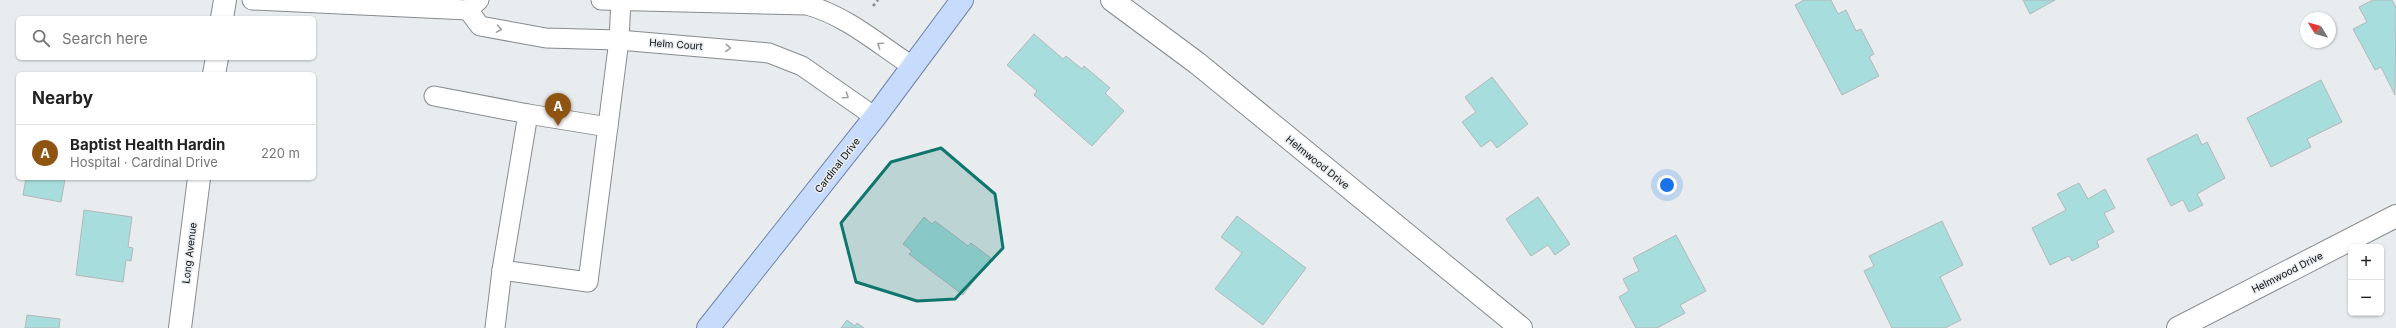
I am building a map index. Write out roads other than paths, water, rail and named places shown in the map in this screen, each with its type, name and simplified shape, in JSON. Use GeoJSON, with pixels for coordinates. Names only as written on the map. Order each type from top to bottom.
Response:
{"type":"FeatureCollection","features":[{"type":"Feature","properties":{"kind":"main road","name":"Cardinal Drive"},"geometry":{"type":"LineString","coordinates":[[708,328],[875,117],[962,0]]}},
{"type":"Feature","properties":{"kind":"street"},"geometry":{"type":"LineString","coordinates":[[222,16],[225,0]]}},
{"type":"Feature","properties":{"kind":"street","name":"Helmwood Drive"},"geometry":{"type":"LineString","coordinates":[[1112,0],[1197,63],[1521,328]]}},
{"type":"Feature","properties":{"kind":"street"},"geometry":{"type":"LineString","coordinates":[[214,72],[216,60]]}},
{"type":"Feature","properties":{"kind":"street","name":"Long Avenue"},"geometry":{"type":"LineString","coordinates":[[180,328],[199,180]]}},
{"type":"Feature","properties":{"kind":"street","name":"Helmwood Drive"},"geometry":{"type":"LineString","coordinates":[[2178,328],[2396,216]]}},
{"type":"Feature","properties":{"kind":"lane","name":"Helm Court"},"geometry":{"type":"LineString","coordinates":[[252,0],[474,5],[480,26],[546,38],[620,40],[769,53],[802,66],[875,117]]}},
{"type":"Feature","properties":{"kind":"lane"},"geometry":{"type":"LineString","coordinates":[[601,0],[807,6],[828,11],[856,27],[912,66]]}},
{"type":"Feature","properties":{"kind":"lane"},"geometry":{"type":"LineString","coordinates":[[502,270],[588,282],[620,40],[621,0]]}},
{"type":"Feature","properties":{"kind":"lane"},"geometry":{"type":"LineString","coordinates":[[434,96],[608,128]]}},
{"type":"Feature","properties":{"kind":"lane"},"geometry":{"type":"LineString","coordinates":[[496,328],[502,270],[528,114]]}},
{"type":"Feature","properties":{"kind":"place","name":"Baptist Health Hardin"},"geometry":{"type":"Point","coordinates":[558,126]}}]}
